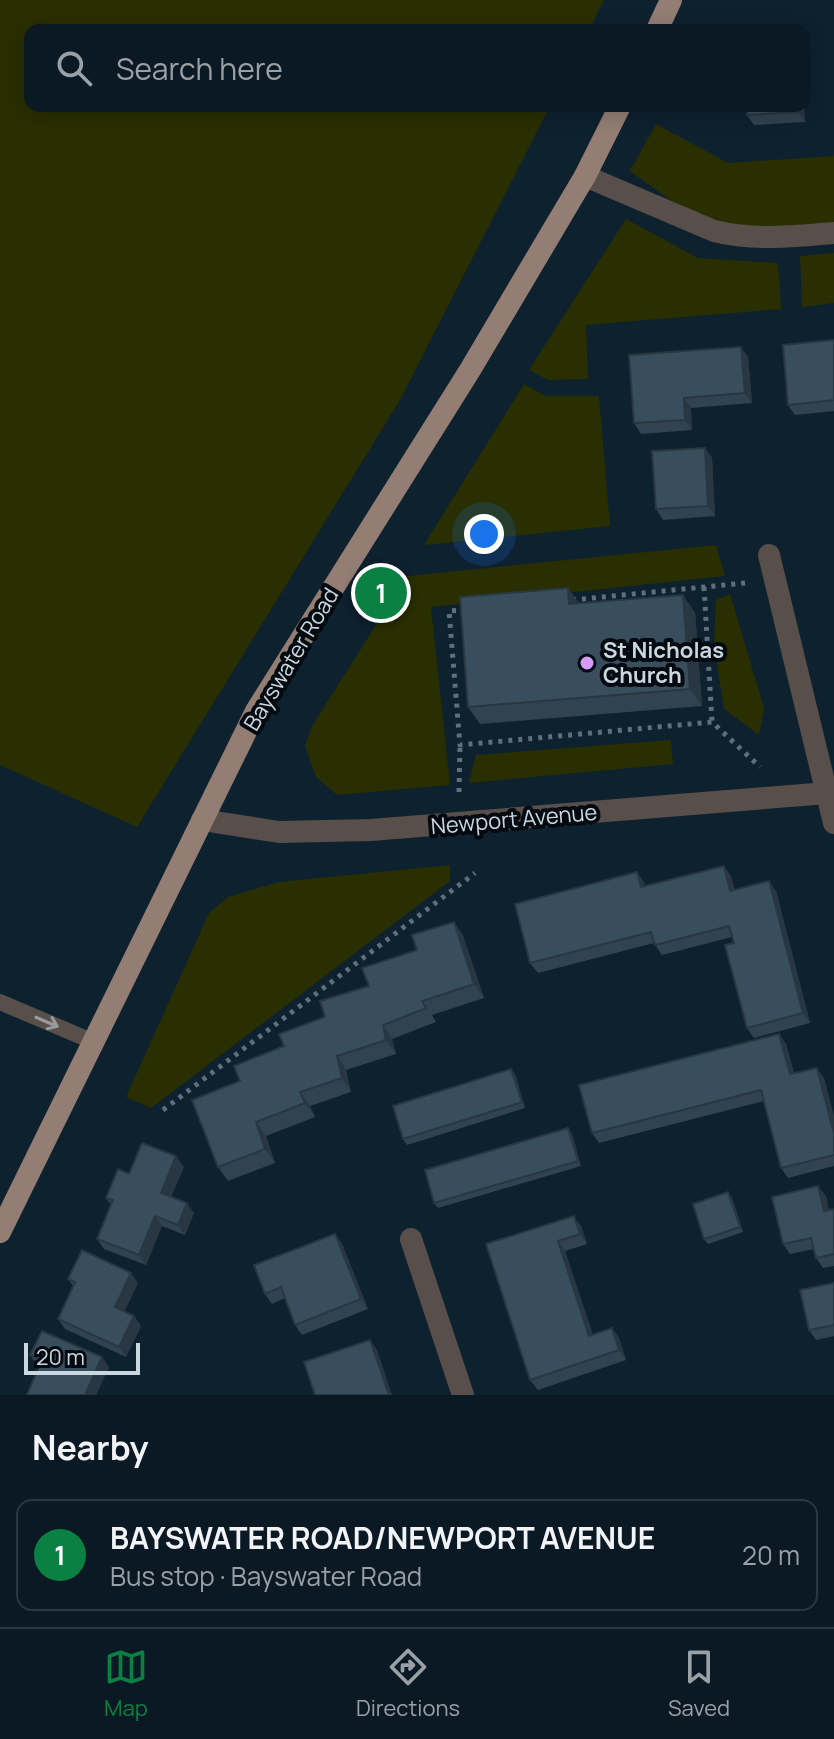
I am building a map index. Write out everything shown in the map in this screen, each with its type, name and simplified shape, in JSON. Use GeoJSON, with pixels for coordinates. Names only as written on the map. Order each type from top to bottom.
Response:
{"type":"FeatureCollection","features":[{"type":"Feature","properties":{"kind":"main road"},"geometry":{"type":"LineString","coordinates":[[660,24],[671,0]]}},
{"type":"Feature","properties":{"kind":"main road","name":"Bayswater Road"},"geometry":{"type":"LineString","coordinates":[[1,1228],[256,711],[470,370],[585,176],[617,112]]}},
{"type":"Feature","properties":{"kind":"street"},"geometry":{"type":"LineString","coordinates":[[585,176],[714,231],[733,236],[754,238],[834,233]]}},
{"type":"Feature","properties":{"kind":"street"},"geometry":{"type":"LineString","coordinates":[[769,555],[834,823]]}},
{"type":"Feature","properties":{"kind":"street","name":"Newport Avenue"},"geometry":{"type":"LineString","coordinates":[[202,820],[279,832],[371,830],[827,793]]}},
{"type":"Feature","properties":{"kind":"street"},"geometry":{"type":"LineString","coordinates":[[411,1239],[463,1395]]}},
{"type":"Feature","properties":{"kind":"lane"},"geometry":{"type":"LineString","coordinates":[[0,1002],[94,1042]]}},
{"type":"Feature","properties":{"kind":"path"},"geometry":{"type":"LineString","coordinates":[[560,601],[775,580]]}},
{"type":"Feature","properties":{"kind":"path"},"geometry":{"type":"LineString","coordinates":[[704,587],[712,722],[790,796]]}},
{"type":"Feature","properties":{"kind":"path"},"geometry":{"type":"LineString","coordinates":[[458,823],[460,745],[449,611],[481,608]]}},
{"type":"Feature","properties":{"kind":"path"},"geometry":{"type":"LineString","coordinates":[[460,745],[712,722]]}},
{"type":"Feature","properties":{"kind":"path"},"geometry":{"type":"LineString","coordinates":[[163,1110],[475,873]]}},
{"type":"Feature","properties":{"kind":"green space"},"geometry":{"type":"Polygon","coordinates":[[[0,0],[604,0],[592,24],[24,24],[24,112],[547,112],[400,400],[137,827],[0,765],[0,0]]]}},
{"type":"Feature","properties":{"kind":"green space"},"geometry":{"type":"Polygon","coordinates":[[[656,124],[728,163],[834,156],[834,223],[738,231],[673,202],[630,171],[656,124]]]}},
{"type":"Feature","properties":{"kind":"green space"},"geometry":{"type":"Polygon","coordinates":[[[626,219],[698,258],[778,263],[781,309],[586,325],[588,379],[548,380],[529,370],[626,219]]]}},
{"type":"Feature","properties":{"kind":"green space"},"geometry":{"type":"Polygon","coordinates":[[[834,253],[834,303],[802,307],[800,256],[834,253]]]}},
{"type":"Feature","properties":{"kind":"green space"},"geometry":{"type":"Polygon","coordinates":[[[524,384],[545,396],[599,396],[610,526],[424,545],[524,384]]]}},
{"type":"Feature","properties":{"kind":"green space"},"geometry":{"type":"Polygon","coordinates":[[[716,545],[725,576],[431,607],[450,785],[337,795],[316,777],[305,746],[312,726],[407,576],[716,545]]]}},
{"type":"Feature","properties":{"kind":"green space"},"geometry":{"type":"Polygon","coordinates":[[[730,594],[764,708],[759,735],[724,709],[714,644],[716,600],[730,594]]]}},
{"type":"Feature","properties":{"kind":"green space"},"geometry":{"type":"Polygon","coordinates":[[[671,740],[673,764],[469,783],[476,755],[671,740]]]}},
{"type":"Feature","properties":{"kind":"green space"},"geometry":{"type":"Polygon","coordinates":[[[450,865],[450,881],[151,1108],[126,1097],[209,913],[228,897],[279,882],[450,865]]]}},
{"type":"Feature","properties":{"kind":"building"},"geometry":{"type":"Polygon","coordinates":[[[747,112],[798,112],[747,115],[747,112]]]}},
{"type":"Feature","properties":{"kind":"building"},"geometry":{"type":"Polygon","coordinates":[[[834,340],[834,400],[788,405],[783,345],[834,340]]]}},
{"type":"Feature","properties":{"kind":"building"},"geometry":{"type":"Polygon","coordinates":[[[741,347],[745,393],[684,398],[685,420],[634,423],[629,355],[741,347]]]}},
{"type":"Feature","properties":{"kind":"building"},"geometry":{"type":"Polygon","coordinates":[[[705,448],[708,506],[656,509],[652,451],[705,448]]]}},
{"type":"Feature","properties":{"kind":"building","name":"St Nicholas Church"},"geometry":{"type":"Polygon","coordinates":[[[568,588],[569,604],[683,595],[690,689],[468,707],[460,597],[568,588]]]}},
{"type":"Feature","properties":{"kind":"building"},"geometry":{"type":"Polygon","coordinates":[[[724,866],[730,891],[769,881],[803,1013],[747,1028],[725,945],[734,943],[729,926],[655,945],[651,932],[530,963],[515,904],[637,872],[641,887],[724,866]]]}},
{"type":"Feature","properties":{"kind":"building"},"geometry":{"type":"Polygon","coordinates":[[[454,922],[474,984],[422,1001],[426,1008],[383,1025],[386,1040],[337,1056],[342,1078],[300,1092],[305,1103],[256,1122],[265,1149],[218,1167],[192,1100],[240,1081],[234,1066],[284,1046],[279,1034],[325,1017],[320,1001],[369,986],[362,968],[417,950],[412,935],[454,922]]]}},
{"type":"Feature","properties":{"kind":"building"},"geometry":{"type":"Polygon","coordinates":[[[779,1034],[790,1074],[817,1068],[834,1134],[834,1155],[781,1168],[761,1090],[592,1133],[579,1085],[779,1034]]]}},
{"type":"Feature","properties":{"kind":"building"},"geometry":{"type":"Polygon","coordinates":[[[511,1069],[522,1102],[403,1139],[393,1106],[511,1069]]]}},
{"type":"Feature","properties":{"kind":"building"},"geometry":{"type":"Polygon","coordinates":[[[568,1128],[578,1161],[434,1203],[425,1170],[568,1128]]]}},
{"type":"Feature","properties":{"kind":"building"},"geometry":{"type":"Polygon","coordinates":[[[142,1143],[176,1156],[161,1193],[187,1203],[178,1225],[155,1216],[139,1255],[97,1239],[113,1200],[106,1198],[118,1169],[129,1174],[142,1143]]]}},
{"type":"Feature","properties":{"kind":"building"},"geometry":{"type":"Polygon","coordinates":[[[818,1186],[824,1211],[834,1209],[834,1254],[816,1258],[811,1238],[783,1244],[772,1197],[818,1186]]]}},
{"type":"Feature","properties":{"kind":"building"},"geometry":{"type":"Polygon","coordinates":[[[728,1192],[740,1227],[704,1239],[693,1204],[728,1192]]]}},
{"type":"Feature","properties":{"kind":"building"},"geometry":{"type":"Polygon","coordinates":[[[574,1216],[580,1234],[558,1241],[589,1336],[612,1328],[619,1350],[530,1380],[486,1244],[574,1216]]]}},
{"type":"Feature","properties":{"kind":"building"},"geometry":{"type":"Polygon","coordinates":[[[335,1234],[361,1299],[295,1325],[281,1287],[265,1294],[254,1265],[335,1234]]]}},
{"type":"Feature","properties":{"kind":"building"},"geometry":{"type":"Polygon","coordinates":[[[82,1250],[131,1273],[115,1307],[134,1316],[119,1347],[58,1319],[75,1282],[68,1279],[82,1250]]]}},
{"type":"Feature","properties":{"kind":"building"},"geometry":{"type":"Polygon","coordinates":[[[834,1283],[834,1325],[809,1330],[800,1290],[834,1283]]]}},
{"type":"Feature","properties":{"kind":"building"},"geometry":{"type":"Polygon","coordinates":[[[42,1331],[102,1357],[85,1395],[27,1395],[42,1359],[30,1355],[42,1331]]]}},
{"type":"Feature","properties":{"kind":"building"},"geometry":{"type":"Polygon","coordinates":[[[370,1340],[389,1395],[315,1395],[304,1362],[370,1340]]]}},
{"type":"Feature","properties":{"kind":"place","name":"BAYSWATER ROAD/NEWPORT AVENUE"},"geometry":{"type":"Point","coordinates":[381,593]}},
{"type":"Feature","properties":{"kind":"place","name":"St Nicholas Church"},"geometry":{"type":"Point","coordinates":[587,663]}}]}
